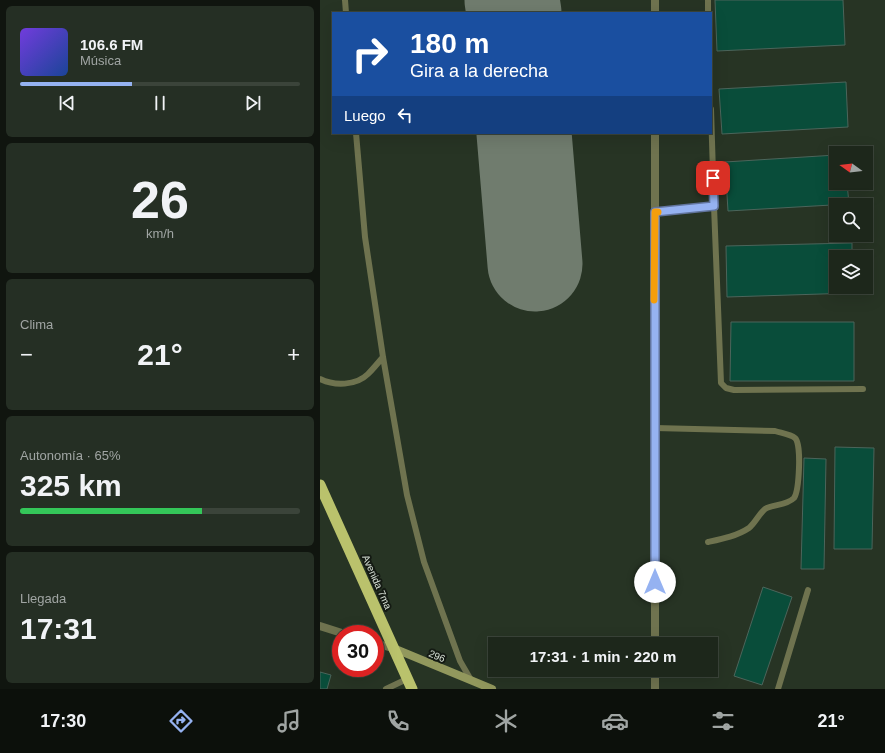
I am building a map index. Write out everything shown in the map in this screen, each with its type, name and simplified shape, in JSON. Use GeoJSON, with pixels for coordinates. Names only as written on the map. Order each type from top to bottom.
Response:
{"type":"FeatureCollection","features":[{"type":"Feature","properties":{"kind":"highway","name":"Avenida 7ma"},"geometry":{"type":"LineString","coordinates":[[320,486],[392,648],[412,689]]}},
{"type":"Feature","properties":{"kind":"main road","name":"296"},"geometry":{"type":"LineString","coordinates":[[392,648],[471,682],[492,689]]}},
{"type":"Feature","properties":{"kind":"street"},"geometry":{"type":"LineString","coordinates":[[655,0],[655,12]]}},
{"type":"Feature","properties":{"kind":"street"},"geometry":{"type":"LineString","coordinates":[[655,134],[655,637]]}},
{"type":"Feature","properties":{"kind":"street"},"geometry":{"type":"LineString","coordinates":[[320,626],[332,630]]}},
{"type":"Feature","properties":{"kind":"street","name":"296"},"geometry":{"type":"LineString","coordinates":[[384,646],[392,648]]}},
{"type":"Feature","properties":{"kind":"street"},"geometry":{"type":"LineString","coordinates":[[655,677],[655,689]]}},
{"type":"Feature","properties":{"kind":"lane"},"geometry":{"type":"LineString","coordinates":[[345,0],[346,12]]}},
{"type":"Feature","properties":{"kind":"lane"},"geometry":{"type":"LineString","coordinates":[[708,0],[708,12]]}},
{"type":"Feature","properties":{"kind":"lane"},"geometry":{"type":"LineString","coordinates":[[356,134],[365,238],[383,357],[407,495],[424,562],[460,661],[471,682]]}},
{"type":"Feature","properties":{"kind":"lane"},"geometry":{"type":"LineString","coordinates":[[712,134],[721,383],[726,388],[734,390],[863,389]]}},
{"type":"Feature","properties":{"kind":"lane"},"geometry":{"type":"LineString","coordinates":[[655,212],[714,206]]}},
{"type":"Feature","properties":{"kind":"lane"},"geometry":{"type":"LineString","coordinates":[[320,379],[340,384],[356,381],[367,376],[383,357]]}},
{"type":"Feature","properties":{"kind":"lane"},"geometry":{"type":"LineString","coordinates":[[655,428],[775,431],[791,436],[798,441],[800,448],[797,487],[793,499],[765,509],[750,528],[738,534],[708,542]]}},
{"type":"Feature","properties":{"kind":"lane"},"geometry":{"type":"LineString","coordinates":[[778,689],[808,590]]}},
{"type":"Feature","properties":{"kind":"lane"},"geometry":{"type":"LineString","coordinates":[[386,689],[407,679]]}},
{"type":"Feature","properties":{"kind":"building"},"geometry":{"type":"Polygon","coordinates":[[[715,0],[843,0],[845,45],[717,51],[715,0]]]}},
{"type":"Feature","properties":{"kind":"building"},"geometry":{"type":"Polygon","coordinates":[[[846,82],[848,127],[722,134],[719,89],[846,82]]]}},
{"type":"Feature","properties":{"kind":"building"},"geometry":{"type":"Polygon","coordinates":[[[829,155],[829,190],[848,190],[848,198],[829,198],[829,205],[728,211],[725,162],[829,155]]]}},
{"type":"Feature","properties":{"kind":"building"},"geometry":{"type":"Polygon","coordinates":[[[852,243],[852,250],[829,250],[829,294],[727,297],[726,246],[852,243]]]}},
{"type":"Feature","properties":{"kind":"building"},"geometry":{"type":"Polygon","coordinates":[[[731,322],[854,322],[854,381],[730,381],[731,322]]]}},
{"type":"Feature","properties":{"kind":"building"},"geometry":{"type":"Polygon","coordinates":[[[835,447],[874,448],[872,549],[834,549],[835,447]]]}},
{"type":"Feature","properties":{"kind":"building"},"geometry":{"type":"Polygon","coordinates":[[[804,458],[826,459],[824,569],[801,569],[804,458]]]}},
{"type":"Feature","properties":{"kind":"building"},"geometry":{"type":"Polygon","coordinates":[[[763,587],[792,597],[762,685],[734,676],[763,587]]]}},
{"type":"Feature","properties":{"kind":"building"},"geometry":{"type":"Polygon","coordinates":[[[320,672],[331,675],[327,689],[320,689],[320,672]]]}},
{"type":"Feature","properties":{"kind":"runway"},"geometry":{"type":"LineString","coordinates":[[512,0],[514,12]]}},
{"type":"Feature","properties":{"kind":"runway"},"geometry":{"type":"LineString","coordinates":[[524,134],[535,264]]}},
{"type":"Feature","properties":{"kind":"slow traffic"},"geometry":{"type":"LineString","coordinates":[[654,300],[655,212],[658,212]]}},
{"type":"Feature","properties":{"kind":"route"},"geometry":{"type":"LineString","coordinates":[[655,582],[655,212],[714,206],[713,178]]}}]}
